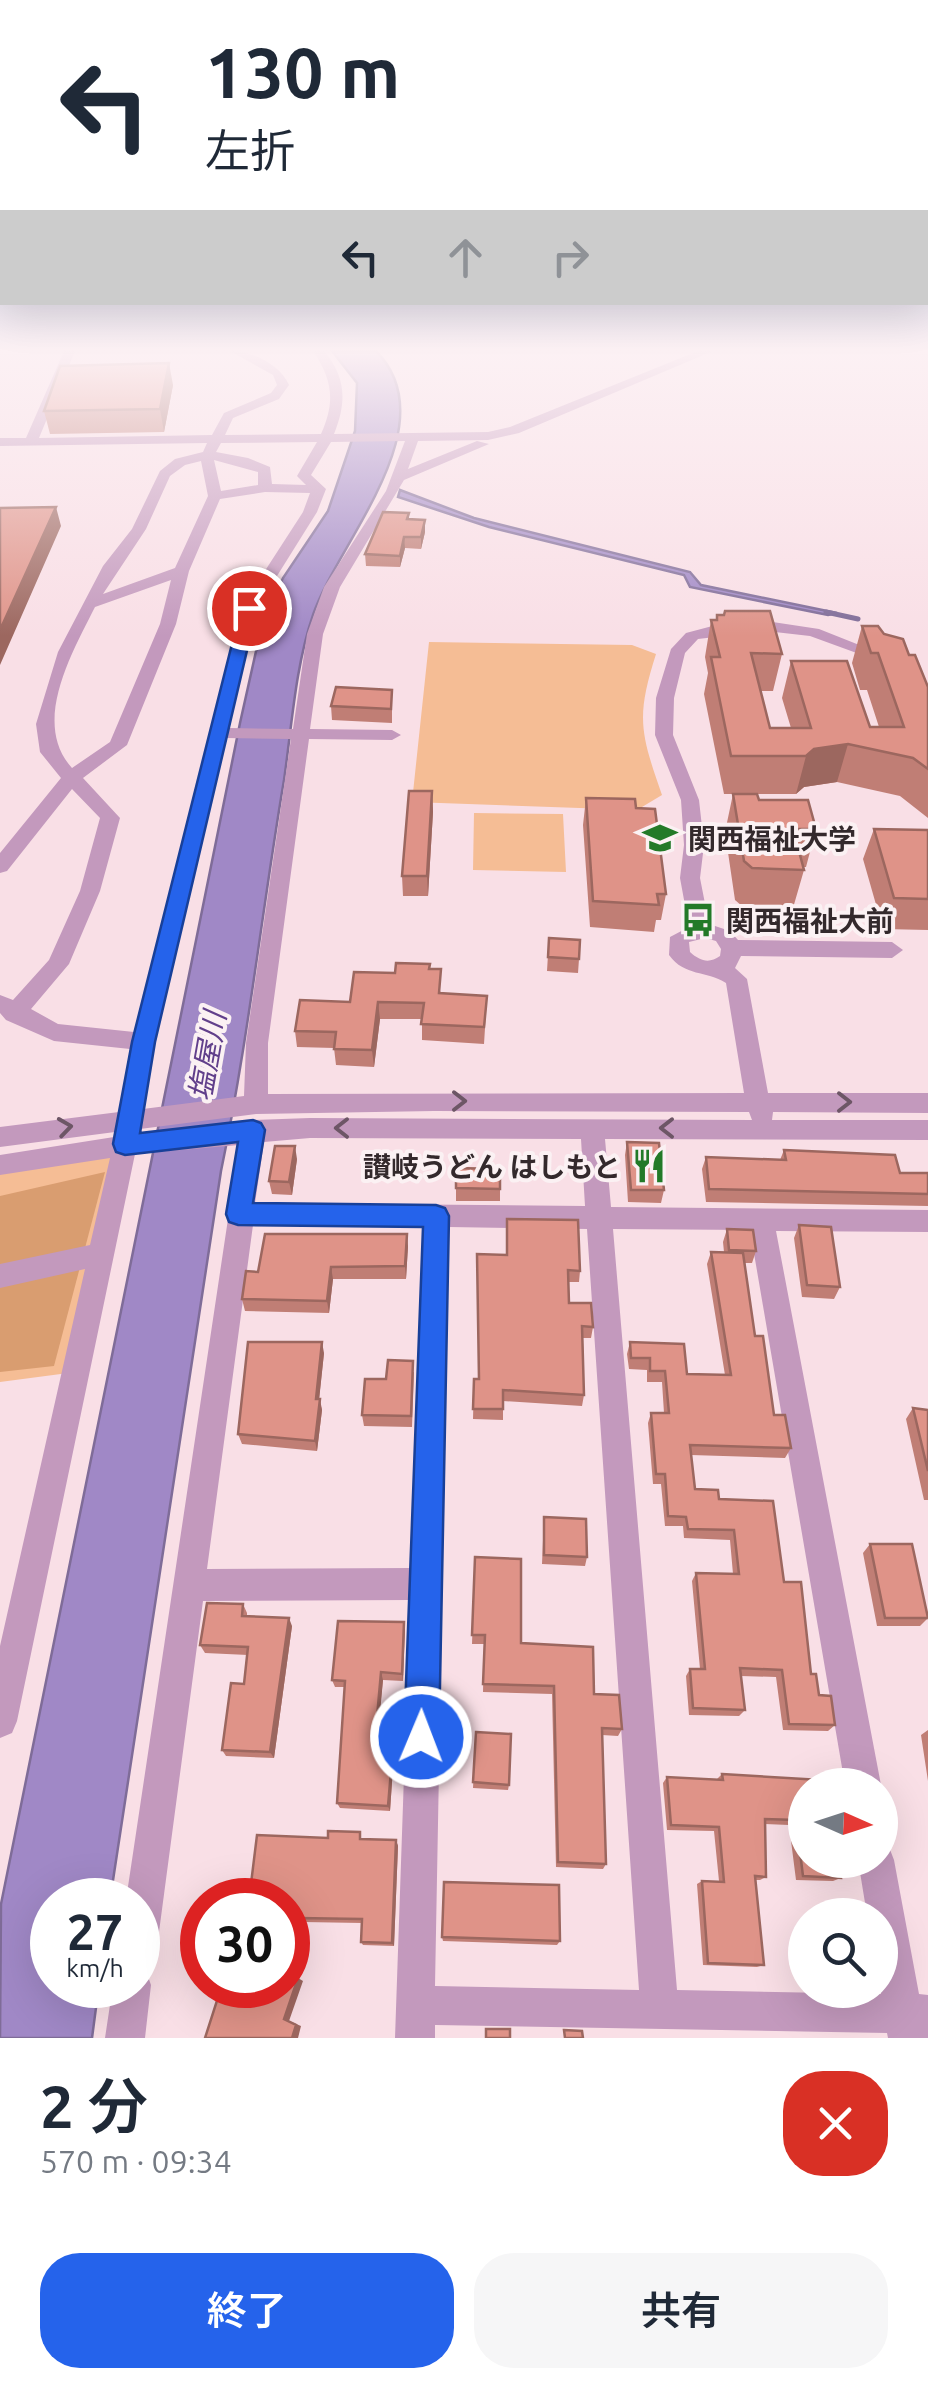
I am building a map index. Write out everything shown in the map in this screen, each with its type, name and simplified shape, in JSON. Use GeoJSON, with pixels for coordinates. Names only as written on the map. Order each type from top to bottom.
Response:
{"type":"FeatureCollection","features":[{"type":"Feature","properties":{"kind":"street"},"geometry":{"type":"LineString","coordinates":[[0,866],[72,777],[118,745],[130,723],[168,624],[180,571],[215,496],[207,457],[212,446]]}},
{"type":"Feature","properties":{"kind":"street"},"geometry":{"type":"LineString","coordinates":[[319,488],[304,476],[323,446]]}},
{"type":"Feature","properties":{"kind":"street"},"geometry":{"type":"LineString","coordinates":[[148,1878],[254,1117],[257,1043],[303,734],[309,660],[332,586],[393,490],[406,446]]}},
{"type":"Feature","properties":{"kind":"street"},"geometry":{"type":"LineString","coordinates":[[396,478],[477,446]]}},
{"type":"Feature","properties":{"kind":"street"},"geometry":{"type":"LineString","coordinates":[[143,1042],[54,1032],[7,1008],[58,964],[90,891],[110,818],[99,801],[46,749],[44,726],[55,681],[90,604],[139,529],[168,469],[183,460],[207,457],[249,460],[265,470],[265,488]]}},
{"type":"Feature","properties":{"kind":"street"},"geometry":{"type":"LineString","coordinates":[[215,496],[265,488],[319,488]]}},
{"type":"Feature","properties":{"kind":"street"},"geometry":{"type":"LineString","coordinates":[[0,1721],[128,1131],[143,1042],[249,608],[310,512],[319,488]]}},
{"type":"Feature","properties":{"kind":"street"},"geometry":{"type":"LineString","coordinates":[[90,604],[180,571]]}},
{"type":"Feature","properties":{"kind":"street"},"geometry":{"type":"LineString","coordinates":[[700,930],[690,878],[694,845],[690,800],[664,734],[665,698],[677,652],[692,636],[720,629],[766,626],[813,632],[876,654],[900,668]]}},
{"type":"Feature","properties":{"kind":"street"},"geometry":{"type":"LineString","coordinates":[[219,733],[392,736]]}},
{"type":"Feature","properties":{"kind":"street"},"geometry":{"type":"LineString","coordinates":[[764,1129],[751,1076],[736,979],[726,958],[723,936],[700,930],[678,942],[680,955],[693,966],[726,958],[892,950]]}},
{"type":"Feature","properties":{"kind":"street"},"geometry":{"type":"LineString","coordinates":[[0,1137],[128,1131],[254,1117],[759,1102],[928,1103]]}},
{"type":"Feature","properties":{"kind":"street"},"geometry":{"type":"LineString","coordinates":[[254,1117],[592,1128],[928,1130]]}},
{"type":"Feature","properties":{"kind":"street"},"geometry":{"type":"LineString","coordinates":[[592,1128],[659,2006]]}},
{"type":"Feature","properties":{"kind":"street"},"geometry":{"type":"LineString","coordinates":[[0,1165],[128,1131]]}},
{"type":"Feature","properties":{"kind":"street"},"geometry":{"type":"LineString","coordinates":[[238,1214],[761,1219],[927,1225]]}},
{"type":"Feature","properties":{"kind":"street"},"geometry":{"type":"LineString","coordinates":[[436,1216],[416,2021],[659,2006],[913,2022],[880,1878]]}},
{"type":"Feature","properties":{"kind":"street"},"geometry":{"type":"LineString","coordinates":[[761,1219],[860,1768]]}},
{"type":"Feature","properties":{"kind":"street"},"geometry":{"type":"LineString","coordinates":[[0,1276],[101,1254]]}},
{"type":"Feature","properties":{"kind":"street"},"geometry":{"type":"LineString","coordinates":[[188,1585],[424,1584]]}},
{"type":"Feature","properties":{"kind":"street"},"geometry":{"type":"LineString","coordinates":[[125,2038],[129,2008]]}},
{"type":"Feature","properties":{"kind":"shaded area"},"geometry":{"type":"Polygon","coordinates":[[[429,642],[632,645],[656,654],[645,694],[643,724],[662,795],[637,810],[412,802],[429,642]]]}},
{"type":"Feature","properties":{"kind":"shaded area"},"geometry":{"type":"Polygon","coordinates":[[[474,813],[563,814],[566,872],[473,870],[474,813]]]}},
{"type":"Feature","properties":{"kind":"shaded area"},"geometry":{"type":"Polygon","coordinates":[[[125,1145],[76,1372],[0,1382],[0,1166],[125,1145]]]}},
{"type":"Feature","properties":{"kind":"shaded area"},"geometry":{"type":"Polygon","coordinates":[[[105,1172],[54,1366],[0,1372],[0,1196],[105,1172]]]}},
{"type":"Feature","properties":{"kind":"water","name":"塩屋川"},"geometry":{"type":"Polygon","coordinates":[[[350,446],[394,446],[381,484],[313,615],[302,655],[113,1878],[30,1878],[30,2008],[96,2008],[92,2038],[0,2038],[1,1904],[240,723],[263,620],[283,578],[328,511],[350,446]]]}},
{"type":"Feature","properties":{"kind":"water"},"geometry":{"type":"Polygon","coordinates":[[[400,490],[474,518],[690,572],[701,585],[837,613],[828,615],[690,587],[684,575],[489,527],[398,497],[400,490]]]}},
{"type":"Feature","properties":{"kind":"building"},"geometry":{"type":"Polygon","coordinates":[[[56,507],[0,630],[0,508],[56,507]]]}},
{"type":"Feature","properties":{"kind":"building"},"geometry":{"type":"Polygon","coordinates":[[[383,512],[409,513],[407,519],[425,520],[421,537],[404,537],[400,556],[365,554],[383,512]]]}},
{"type":"Feature","properties":{"kind":"building"},"geometry":{"type":"Polygon","coordinates":[[[725,611],[770,611],[782,654],[751,653],[770,728],[811,728],[791,661],[847,661],[870,727],[904,727],[878,653],[871,653],[862,626],[878,626],[884,634],[903,639],[909,655],[915,655],[928,687],[928,769],[913,758],[848,744],[814,749],[806,756],[731,756],[711,657],[720,657],[711,620],[717,620],[717,615],[724,615],[725,611]]]}},
{"type":"Feature","properties":{"kind":"building"},"geometry":{"type":"Polygon","coordinates":[[[336,687],[392,690],[391,709],[331,706],[336,687]]]}},
{"type":"Feature","properties":{"kind":"building"},"geometry":{"type":"Polygon","coordinates":[[[409,791],[432,791],[427,876],[402,876],[409,791]]]}},
{"type":"Feature","properties":{"kind":"building"},"geometry":{"type":"Polygon","coordinates":[[[733,794],[757,794],[759,800],[808,800],[816,829],[793,829],[804,870],[752,868],[744,861],[733,794]]]}},
{"type":"Feature","properties":{"kind":"building"},"geometry":{"type":"Polygon","coordinates":[[[586,798],[635,799],[636,808],[655,809],[666,894],[657,894],[659,905],[593,901],[586,798]]]}},
{"type":"Feature","properties":{"kind":"building"},"geometry":{"type":"Polygon","coordinates":[[[874,829],[928,830],[928,899],[894,898],[874,829]]]}},
{"type":"Feature","properties":{"kind":"building"},"geometry":{"type":"Polygon","coordinates":[[[549,938],[580,940],[579,959],[548,957],[549,938]]]}},
{"type":"Feature","properties":{"kind":"building"},"geometry":{"type":"Polygon","coordinates":[[[396,963],[430,964],[429,969],[441,969],[439,993],[487,996],[484,1027],[421,1024],[424,1003],[378,1002],[372,1050],[334,1049],[336,1032],[295,1031],[300,1000],[350,1002],[354,972],[395,973],[396,963]]]}},
{"type":"Feature","properties":{"kind":"building"},"geometry":{"type":"Polygon","coordinates":[[[627,1142],[659,1143],[664,1190],[631,1190],[627,1142]]]}},
{"type":"Feature","properties":{"kind":"building"},"geometry":{"type":"Polygon","coordinates":[[[275,1146],[295,1146],[289,1182],[269,1181],[275,1146]]]}},
{"type":"Feature","properties":{"kind":"building"},"geometry":{"type":"Polygon","coordinates":[[[784,1150],[895,1155],[900,1173],[928,1173],[928,1194],[709,1189],[706,1157],[786,1160],[784,1150]]]}},
{"type":"Feature","properties":{"kind":"building"},"geometry":{"type":"Polygon","coordinates":[[[456,1168],[500,1169],[500,1189],[456,1188],[456,1168]]]}},
{"type":"Feature","properties":{"kind":"building"},"geometry":{"type":"Polygon","coordinates":[[[507,1219],[578,1220],[580,1271],[568,1270],[569,1303],[591,1303],[593,1327],[582,1326],[584,1395],[503,1390],[503,1409],[473,1409],[474,1379],[479,1379],[477,1254],[507,1255],[507,1219]]]}},
{"type":"Feature","properties":{"kind":"building"},"geometry":{"type":"Polygon","coordinates":[[[799,1225],[831,1227],[840,1287],[807,1285],[799,1225]]]}},
{"type":"Feature","properties":{"kind":"building"},"geometry":{"type":"Polygon","coordinates":[[[727,1229],[753,1230],[756,1251],[729,1250],[727,1229]]]}},
{"type":"Feature","properties":{"kind":"building"},"geometry":{"type":"Polygon","coordinates":[[[265,1234],[407,1234],[405,1266],[331,1267],[327,1301],[242,1299],[246,1271],[258,1272],[265,1234]]]}},
{"type":"Feature","properties":{"kind":"building"},"geometry":{"type":"Polygon","coordinates":[[[711,1252],[743,1253],[755,1336],[763,1336],[774,1415],[785,1415],[791,1448],[690,1445],[695,1489],[718,1490],[719,1499],[773,1501],[784,1582],[801,1582],[811,1674],[816,1674],[819,1695],[831,1696],[835,1725],[789,1724],[782,1670],[740,1668],[745,1710],[693,1708],[690,1669],[705,1669],[696,1573],[739,1574],[734,1530],[688,1529],[686,1517],[668,1516],[665,1474],[656,1474],[651,1413],[669,1413],[665,1371],[650,1371],[650,1358],[631,1358],[630,1342],[684,1344],[687,1374],[731,1375],[711,1252]]]}},
{"type":"Feature","properties":{"kind":"building"},"geometry":{"type":"Polygon","coordinates":[[[248,1342],[322,1342],[315,1441],[238,1434],[248,1342]]]}},
{"type":"Feature","properties":{"kind":"building"},"geometry":{"type":"Polygon","coordinates":[[[388,1360],[413,1361],[411,1416],[362,1415],[365,1379],[386,1379],[388,1360]]]}},
{"type":"Feature","properties":{"kind":"building"},"geometry":{"type":"Polygon","coordinates":[[[913,1408],[928,1410],[928,1471],[913,1408]]]}},
{"type":"Feature","properties":{"kind":"building"},"geometry":{"type":"Polygon","coordinates":[[[544,1517],[586,1519],[587,1557],[544,1555],[544,1517]]]}},
{"type":"Feature","properties":{"kind":"building"},"geometry":{"type":"Polygon","coordinates":[[[870,1544],[912,1544],[928,1618],[885,1618],[870,1544]]]}},
{"type":"Feature","properties":{"kind":"building"},"geometry":{"type":"Polygon","coordinates":[[[475,1557],[521,1559],[521,1643],[593,1647],[594,1694],[619,1695],[622,1729],[602,1728],[606,1864],[558,1862],[554,1686],[483,1684],[485,1635],[472,1635],[475,1557]]]}},
{"type":"Feature","properties":{"kind":"building"},"geometry":{"type":"Polygon","coordinates":[[[207,1603],[243,1604],[242,1616],[289,1618],[270,1752],[222,1750],[231,1683],[244,1684],[248,1647],[200,1645],[207,1603]]]}},
{"type":"Feature","properties":{"kind":"building"},"geometry":{"type":"Polygon","coordinates":[[[338,1621],[404,1622],[402,1674],[381,1672],[377,1717],[401,1719],[400,1748],[393,1747],[388,1806],[337,1803],[345,1681],[332,1680],[338,1621]]]}},
{"type":"Feature","properties":{"kind":"building"},"geometry":{"type":"Polygon","coordinates":[[[476,1732],[511,1734],[509,1785],[473,1782],[476,1732]]]}},
{"type":"Feature","properties":{"kind":"building"},"geometry":{"type":"Polygon","coordinates":[[[722,1774],[788,1778],[788,1820],[765,1819],[766,1877],[755,1876],[764,1965],[708,1963],[702,1881],[724,1882],[719,1827],[671,1825],[667,1777],[723,1780],[722,1774]]]}},
{"type":"Feature","properties":{"kind":"building"},"geometry":{"type":"Polygon","coordinates":[[[328,1831],[360,1832],[360,1839],[396,1840],[392,1943],[361,1942],[362,1919],[310,1918],[310,1878],[252,1878],[257,1835],[328,1838],[328,1831]]]}},
{"type":"Feature","properties":{"kind":"building"},"geometry":{"type":"Polygon","coordinates":[[[444,1882],[559,1885],[560,1941],[442,1937],[444,1882]]]}},
{"type":"Feature","properties":{"kind":"building"},"geometry":{"type":"Polygon","coordinates":[[[215,2008],[288,2008],[284,2019],[296,2025],[292,2038],[205,2038],[215,2008]]]}},
{"type":"Feature","properties":{"kind":"building"},"geometry":{"type":"Polygon","coordinates":[[[486,2029],[510,2029],[510,2038],[486,2038],[486,2029]]]}},
{"type":"Feature","properties":{"kind":"building"},"geometry":{"type":"Polygon","coordinates":[[[564,2030],[582,2031],[583,2038],[565,2038],[564,2030]]]}},
{"type":"Feature","properties":{"kind":"waterway"},"geometry":{"type":"LineString","coordinates":[[826,612],[858,619]]}},
{"type":"Feature","properties":{"kind":"place","name":"関西福祉大学"},"geometry":{"type":"Point","coordinates":[660,838]}},
{"type":"Feature","properties":{"kind":"place","name":"関西福祉大前"},"geometry":{"type":"Point","coordinates":[698,920]}},
{"type":"Feature","properties":{"kind":"place","name":"讃岐うどん はしもと"},"geometry":{"type":"Point","coordinates":[649,1166]}},
{"type":"Feature","properties":{"kind":"route"},"geometry":{"type":"LineString","coordinates":[[249,608],[143,1042],[125,1144],[253,1130],[238,1214],[436,1216],[421,1737]]}}]}
